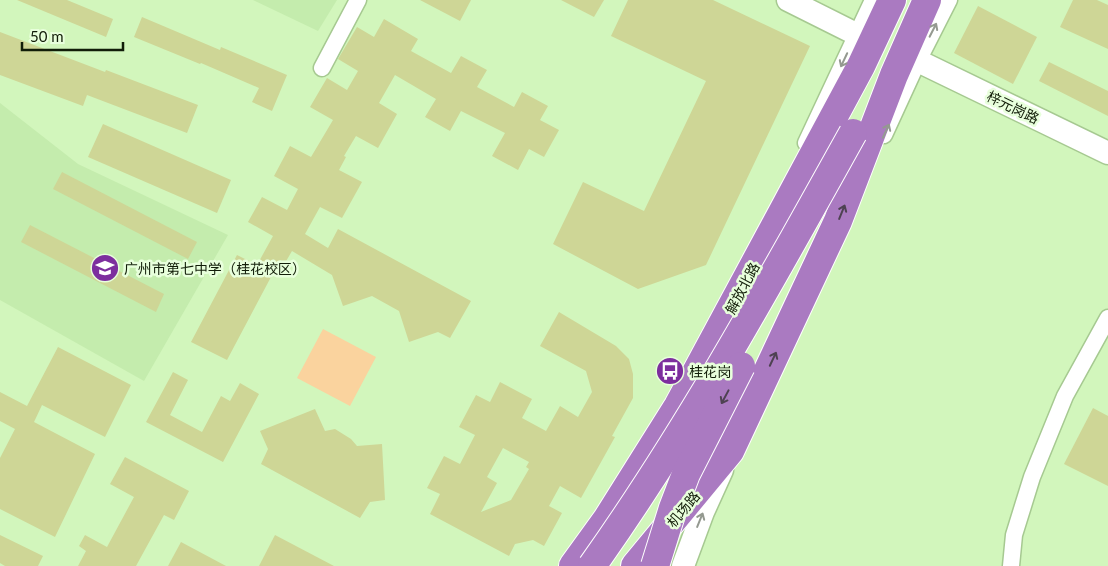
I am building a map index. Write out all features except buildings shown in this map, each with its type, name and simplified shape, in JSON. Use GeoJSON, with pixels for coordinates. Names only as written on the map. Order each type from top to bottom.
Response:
{"type":"FeatureCollection","features":[{"type":"Feature","properties":{"kind":"highway","name":"解放北路"},"geometry":{"type":"LineString","coordinates":[[573,566],[607,519],[664,429],[861,66],[892,0]]}},
{"type":"Feature","properties":{"kind":"highway"},"geometry":{"type":"LineString","coordinates":[[655,566],[670,516],[686,474],[794,259],[911,0]]}},
{"type":"Feature","properties":{"kind":"highway"},"geometry":{"type":"LineString","coordinates":[[664,429],[670,444],[682,453],[696,456],[712,456],[730,451],[824,252],[852,187],[894,75],[926,0]]}},
{"type":"Feature","properties":{"kind":"highway"},"geometry":{"type":"LineString","coordinates":[[592,566],[642,492],[708,387],[853,132]]}},
{"type":"Feature","properties":{"kind":"highway","name":"机场路"},"geometry":{"type":"LineString","coordinates":[[635,566],[730,451]]}},
{"type":"Feature","properties":{"kind":"main road"},"geometry":{"type":"LineString","coordinates":[[788,0],[856,34]]}},
{"type":"Feature","properties":{"kind":"main road","name":"梓元岗路"},"geometry":{"type":"LineString","coordinates":[[918,61],[1108,153]]}},
{"type":"Feature","properties":{"kind":"main road"},"geometry":{"type":"LineString","coordinates":[[748,331],[822,182],[837,144],[861,66]]}},
{"type":"Feature","properties":{"kind":"main road"},"geometry":{"type":"LineString","coordinates":[[682,566],[730,451]]}},
{"type":"Feature","properties":{"kind":"street"},"geometry":{"type":"LineString","coordinates":[[322,68],[358,0]]}},
{"type":"Feature","properties":{"kind":"street"},"geometry":{"type":"LineString","coordinates":[[720,328],[873,0]]}},
{"type":"Feature","properties":{"kind":"street"},"geometry":{"type":"LineString","coordinates":[[852,187],[874,157],[918,61],[949,0]]}},
{"type":"Feature","properties":{"kind":"street"},"geometry":{"type":"LineString","coordinates":[[1010,566],[1014,535],[1032,477],[1066,396],[1108,318]]}},
{"type":"Feature","properties":{"kind":"shaded area"},"geometry":{"type":"Polygon","coordinates":[[[253,0],[337,0],[318,31],[253,0]]]}},
{"type":"Feature","properties":{"kind":"shaded area","name":"广州市第七中学（桂花校区）"},"geometry":{"type":"Polygon","coordinates":[[[0,103],[78,164],[228,235],[144,381],[0,300],[0,103]]]}},
{"type":"Feature","properties":{"kind":"shaded area"},"geometry":{"type":"Polygon","coordinates":[[[323,329],[376,357],[350,406],[297,378],[323,329]]]}},
{"type":"Feature","properties":{"kind":"place","name":"广州市第七中学（桂花校区）"},"geometry":{"type":"Point","coordinates":[105,268]}},
{"type":"Feature","properties":{"kind":"place","name":"桂花岗"},"geometry":{"type":"Point","coordinates":[670,371]}}]}
